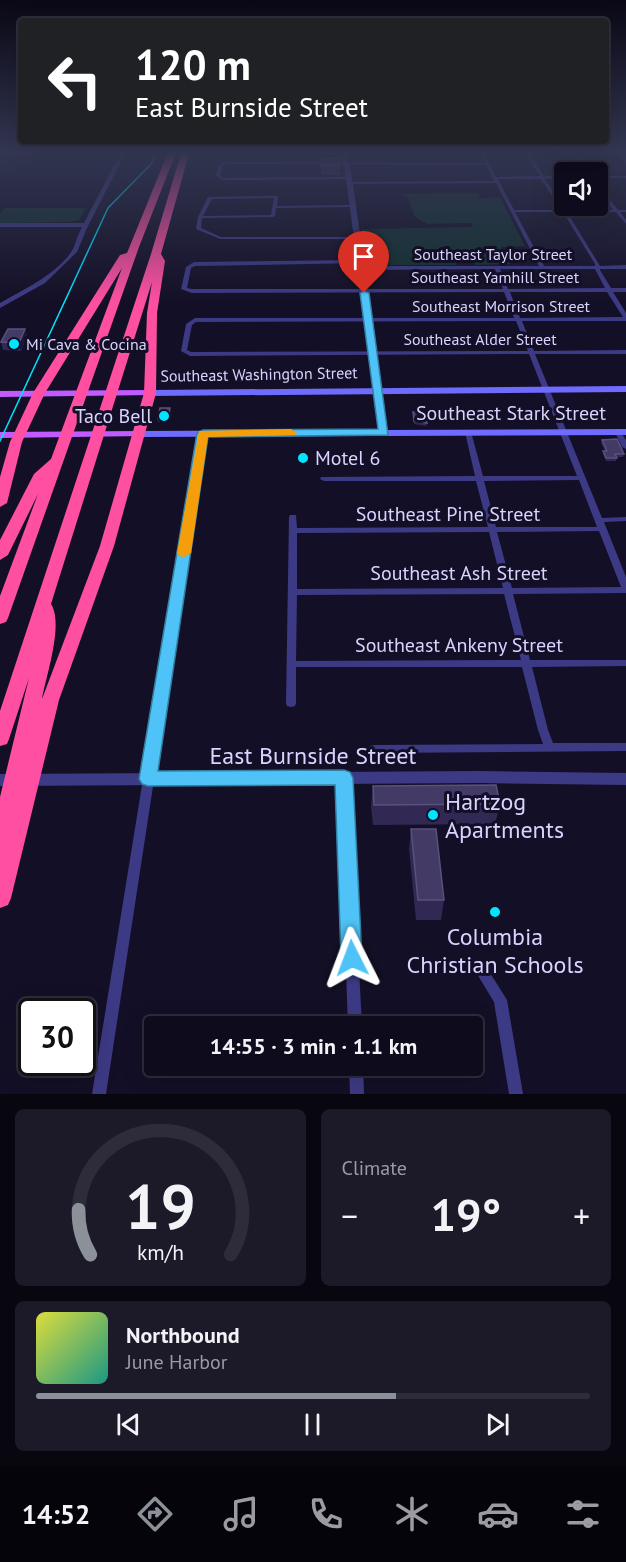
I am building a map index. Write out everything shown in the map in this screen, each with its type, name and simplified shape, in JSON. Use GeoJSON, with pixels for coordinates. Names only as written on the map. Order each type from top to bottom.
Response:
{"type":"FeatureCollection","features":[{"type":"Feature","properties":{"kind":"highway"},"geometry":{"type":"LineString","coordinates":[[0,618],[152,201]]}},
{"type":"Feature","properties":{"kind":"highway"},"geometry":{"type":"LineString","coordinates":[[0,739],[171,201]]}},
{"type":"Feature","properties":{"kind":"highway"},"geometry":{"type":"LineString","coordinates":[[0,503],[15,442],[20,435],[34,393],[123,258],[134,247]]}},
{"type":"Feature","properties":{"kind":"highway"},"geometry":{"type":"LineString","coordinates":[[0,898],[50,700],[107,546],[150,393],[152,313],[160,261],[156,254]]}},
{"type":"Feature","properties":{"kind":"highway"},"geometry":{"type":"LineString","coordinates":[[0,555],[41,474],[59,455]]}},
{"type":"Feature","properties":{"kind":"highway"},"geometry":{"type":"LineString","coordinates":[[0,851],[6,810],[48,631],[46,598]]}},
{"type":"Feature","properties":{"kind":"main road","name":"Southeast Washington Street"},"geometry":{"type":"LineString","coordinates":[[2,394],[378,389],[626,389]]}},
{"type":"Feature","properties":{"kind":"main road","name":"Southeast Stark Street"},"geometry":{"type":"LineString","coordinates":[[2,435],[622,432]]}},
{"type":"Feature","properties":{"kind":"street"},"geometry":{"type":"LineString","coordinates":[[0,306],[51,276],[72,252],[98,201]]}},
{"type":"Feature","properties":{"kind":"street"},"geometry":{"type":"LineString","coordinates":[[207,201],[198,229],[220,238],[357,238]]}},
{"type":"Feature","properties":{"kind":"street"},"geometry":{"type":"LineString","coordinates":[[201,217],[273,216],[276,201]]}},
{"type":"Feature","properties":{"kind":"street"},"geometry":{"type":"LineString","coordinates":[[351,201],[384,433]]}},
{"type":"Feature","properties":{"kind":"street"},"geometry":{"type":"LineString","coordinates":[[508,201],[542,267]]}},
{"type":"Feature","properties":{"kind":"street"},"geometry":{"type":"LineString","coordinates":[[609,201],[626,223]]}},
{"type":"Feature","properties":{"kind":"street"},"geometry":{"type":"LineString","coordinates":[[276,207],[352,206]]}},
{"type":"Feature","properties":{"kind":"street"},"geometry":{"type":"LineString","coordinates":[[513,211],[554,211]]}},
{"type":"Feature","properties":{"kind":"street"},"geometry":{"type":"LineString","coordinates":[[608,211],[626,211]]}},
{"type":"Feature","properties":{"kind":"street"},"geometry":{"type":"LineString","coordinates":[[568,216],[626,319]]}},
{"type":"Feature","properties":{"kind":"street"},"geometry":{"type":"LineString","coordinates":[[0,225],[85,225]]}},
{"type":"Feature","properties":{"kind":"street","name":"Southeast Taylor Street"},"geometry":{"type":"LineString","coordinates":[[184,290],[191,265],[626,267]]}},
{"type":"Feature","properties":{"kind":"street"},"geometry":{"type":"LineString","coordinates":[[497,267],[626,589]]}},
{"type":"Feature","properties":{"kind":"street","name":"Southeast Yamhill Street"},"geometry":{"type":"LineString","coordinates":[[184,290],[626,290]]}},
{"type":"Feature","properties":{"kind":"street","name":"Southeast Morrison Street"},"geometry":{"type":"LineString","coordinates":[[195,321],[626,319]]}},
{"type":"Feature","properties":{"kind":"street","name":"Southeast Washington Street"},"geometry":{"type":"LineString","coordinates":[[190,354],[184,351],[188,325],[195,321]]}},
{"type":"Feature","properties":{"kind":"street","name":"Southeast Alder Street"},"geometry":{"type":"LineString","coordinates":[[190,354],[626,352]]}},
{"type":"Feature","properties":{"kind":"street"},"geometry":{"type":"LineString","coordinates":[[468,432],[528,663],[543,730],[550,747]]}},
{"type":"Feature","properties":{"kind":"street"},"geometry":{"type":"LineString","coordinates":[[622,432],[626,447]]}},
{"type":"Feature","properties":{"kind":"street"},"geometry":{"type":"LineString","coordinates":[[99,1094],[203,433]]}},
{"type":"Feature","properties":{"kind":"street"},"geometry":{"type":"LineString","coordinates":[[324,479],[582,478]]}},
{"type":"Feature","properties":{"kind":"street"},"geometry":{"type":"LineString","coordinates":[[291,703],[293,517]]}},
{"type":"Feature","properties":{"kind":"street"},"geometry":{"type":"LineString","coordinates":[[600,520],[626,519]]}},
{"type":"Feature","properties":{"kind":"street","name":"Southeast Pine Street"},"geometry":{"type":"LineString","coordinates":[[293,531],[602,529]]}},
{"type":"Feature","properties":{"kind":"street","name":"Southeast Ash Street"},"geometry":{"type":"LineString","coordinates":[[292,592],[626,589]]}},
{"type":"Feature","properties":{"kind":"street","name":"Southeast Ankeny Street"},"geometry":{"type":"LineString","coordinates":[[291,664],[626,663]]}},
{"type":"Feature","properties":{"kind":"street"},"geometry":{"type":"LineString","coordinates":[[374,749],[626,747]]}},
{"type":"Feature","properties":{"kind":"street"},"geometry":{"type":"LineString","coordinates":[[344,778],[355,1016]]}},
{"type":"Feature","properties":{"kind":"street","name":"East Burnside Street"},"geometry":{"type":"LineString","coordinates":[[0,780],[626,779]]}},
{"type":"Feature","properties":{"kind":"street"},"geometry":{"type":"LineString","coordinates":[[480,969],[500,1000],[516,1094]]}},
{"type":"Feature","properties":{"kind":"street"},"geometry":{"type":"LineString","coordinates":[[356,1076],[357,1094]]}},
{"type":"Feature","properties":{"kind":"green space"},"geometry":{"type":"Polygon","coordinates":[[[409,201],[502,201],[525,246],[501,247],[510,264],[475,265],[470,252],[453,253],[457,265],[367,265],[361,229],[473,227],[471,223],[427,224],[414,216],[409,201]]]}},
{"type":"Feature","properties":{"kind":"green space"},"geometry":{"type":"Polygon","coordinates":[[[4,208],[86,208],[79,220],[71,222],[0,223],[0,214],[4,208]]]}},
{"type":"Feature","properties":{"kind":"building"},"geometry":{"type":"Polygon","coordinates":[[[8,329],[25,329],[19,343],[1,342],[8,329]]]}},
{"type":"Feature","properties":{"kind":"building","name":"Taco Bell"},"geometry":{"type":"Polygon","coordinates":[[[160,408],[170,408],[168,419],[158,419],[160,408]]]}},
{"type":"Feature","properties":{"kind":"building"},"geometry":{"type":"Polygon","coordinates":[[[413,412],[424,412],[427,423],[414,421],[413,412]]]}},
{"type":"Feature","properties":{"kind":"building"},"geometry":{"type":"Polygon","coordinates":[[[617,439],[624,454],[615,454],[617,458],[606,458],[603,451],[607,451],[602,440],[617,439]]]}},
{"type":"Feature","properties":{"kind":"building"},"geometry":{"type":"Polygon","coordinates":[[[496,785],[500,804],[374,805],[373,786],[496,785]]]}},
{"type":"Feature","properties":{"kind":"building"},"geometry":{"type":"Polygon","coordinates":[[[411,829],[436,829],[444,900],[418,900],[411,829]]]}},
{"type":"Feature","properties":{"kind":"tram line"},"geometry":{"type":"LineString","coordinates":[[0,441],[108,208],[115,201]]}},
{"type":"Feature","properties":{"kind":"slow traffic"},"geometry":{"type":"LineString","coordinates":[[184,553],[203,433],[291,433]]}},
{"type":"Feature","properties":{"kind":"place","name":"Mi Cava & Cocina"},"geometry":{"type":"Point","coordinates":[14,344]}},
{"type":"Feature","properties":{"kind":"place","name":"Taco Bell"},"geometry":{"type":"Point","coordinates":[164,416]}},
{"type":"Feature","properties":{"kind":"place","name":"Motel 6"},"geometry":{"type":"Point","coordinates":[303,458]}},
{"type":"Feature","properties":{"kind":"place","name":"Hartzog Apartments"},"geometry":{"type":"Point","coordinates":[433,815]}},
{"type":"Feature","properties":{"kind":"place","name":"Columbia Christian Schools"},"geometry":{"type":"Point","coordinates":[495,912]}},
{"type":"Feature","properties":{"kind":"route"},"geometry":{"type":"LineString","coordinates":[[352,958],[344,778],[148,779],[203,433],[384,433],[364,293]]}}]}
